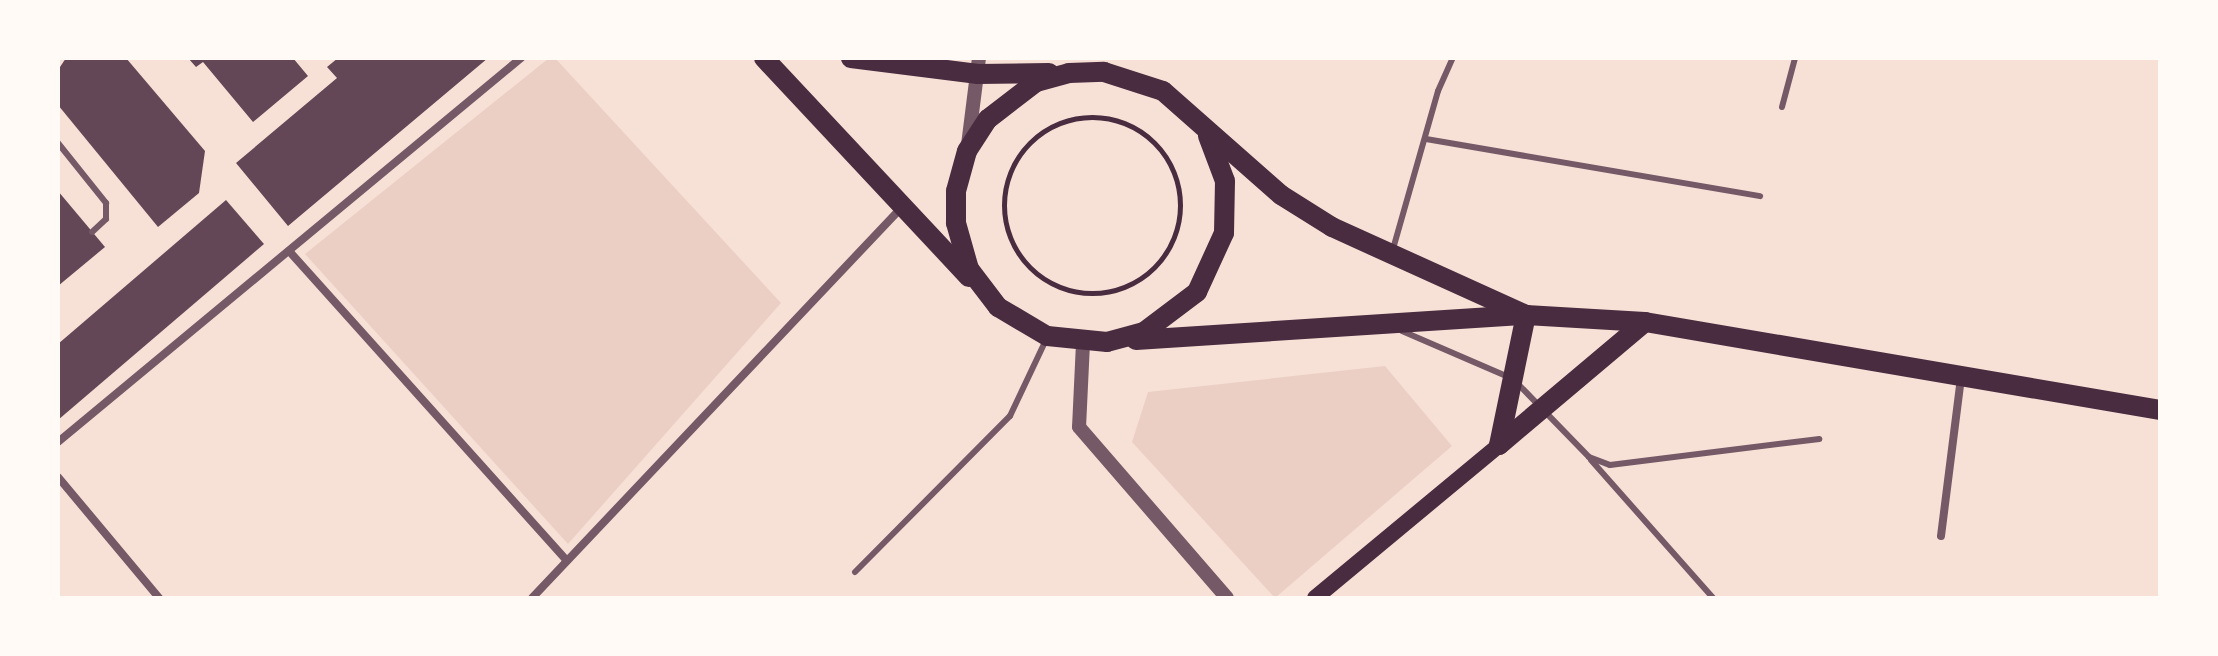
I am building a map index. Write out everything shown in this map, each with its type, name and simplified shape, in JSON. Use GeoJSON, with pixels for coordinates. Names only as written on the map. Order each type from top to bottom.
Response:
{"type":"FeatureCollection","features":[{"type":"Feature","properties":{"kind":"main road"},"geometry":{"type":"LineString","coordinates":[[764,58],[998,307],[1047,336],[1083,343],[1107,342],[1526,315],[1645,322],[2160,410]]}},
{"type":"Feature","properties":{"kind":"main road"},"geometry":{"type":"LineString","coordinates":[[851,58],[1069,73]]}},
{"type":"Feature","properties":{"kind":"main road"},"geometry":{"type":"LineString","coordinates":[[998,307],[969,269],[958,237],[956,191],[967,151],[988,119],[1013,95],[1069,73],[1105,65],[1163,91],[1208,136],[1281,195],[1391,257],[1526,315]]}},
{"type":"Feature","properties":{"kind":"main road"},"geometry":{"type":"LineString","coordinates":[[1107,342],[1144,332],[1168,319],[1197,292],[1214,264],[1227,205],[1225,181],[1208,136]]}},
{"type":"Feature","properties":{"kind":"main road"},"geometry":{"type":"LineString","coordinates":[[1499,445],[1526,315]]}},
{"type":"Feature","properties":{"kind":"main road"},"geometry":{"type":"LineString","coordinates":[[1315,598],[1645,322]]}},
{"type":"Feature","properties":{"kind":"street"},"geometry":{"type":"LineString","coordinates":[[58,442],[521,58]]}},
{"type":"Feature","properties":{"kind":"street"},"geometry":{"type":"LineString","coordinates":[[967,151],[979,66]]}},
{"type":"Feature","properties":{"kind":"street"},"geometry":{"type":"LineString","coordinates":[[532,598],[902,207]]}},
{"type":"Feature","properties":{"kind":"street"},"geometry":{"type":"LineString","coordinates":[[289,251],[567,561]]}},
{"type":"Feature","properties":{"kind":"street"},"geometry":{"type":"LineString","coordinates":[[1083,343],[1079,427],[1227,598]]}},
{"type":"Feature","properties":{"kind":"street"},"geometry":{"type":"LineString","coordinates":[[1941,536],[1961,376]]}},
{"type":"Feature","properties":{"kind":"street"},"geometry":{"type":"LineString","coordinates":[[58,477],[159,598]]}},
{"type":"Feature","properties":{"kind":"lane"},"geometry":{"type":"LineString","coordinates":[[1782,107],[1795,58]]}},
{"type":"Feature","properties":{"kind":"lane"},"geometry":{"type":"LineString","coordinates":[[1391,257],[1451,59]]}},
{"type":"Feature","properties":{"kind":"lane"},"geometry":{"type":"LineString","coordinates":[[1426,139],[1760,196]]}},
{"type":"Feature","properties":{"kind":"lane"},"geometry":{"type":"LineString","coordinates":[[58,143],[106,203],[106,219],[92,232]]}},
{"type":"Feature","properties":{"kind":"lane"},"geometry":{"type":"LineString","coordinates":[[1388,324],[1512,378],[1589,457],[1713,598]]}},
{"type":"Feature","properties":{"kind":"lane"},"geometry":{"type":"LineString","coordinates":[[855,572],[1010,416],[1047,336]]}},
{"type":"Feature","properties":{"kind":"lane"},"geometry":{"type":"LineString","coordinates":[[1589,457],[1610,465],[1670,461],[1819,439]]}},
{"type":"Feature","properties":{"kind":"path"},"geometry":{"type":"LineString","coordinates":[[1079,117],[1114,119],[1141,131],[1166,155],[1178,183],[1178,228],[1170,248],[1150,272],[1104,293],[1062,289],[1039,276],[1008,234],[1004,202],[1009,176],[1024,149],[1050,128],[1079,117]]}},
{"type":"Feature","properties":{"kind":"shaded area"},"geometry":{"type":"Polygon","coordinates":[[[549,58],[555,58],[781,303],[568,544],[305,254],[549,58]]]}},
{"type":"Feature","properties":{"kind":"shaded area"},"geometry":{"type":"Polygon","coordinates":[[[1385,366],[1452,446],[1275,598],[1132,442],[1148,392],[1385,366]]]}},
{"type":"Feature","properties":{"kind":"building"},"geometry":{"type":"Polygon","coordinates":[[[66,58],[126,58],[205,151],[199,193],[158,227],[58,105],[58,70],[66,58]]]}},
{"type":"Feature","properties":{"kind":"building"},"geometry":{"type":"Polygon","coordinates":[[[188,58],[293,58],[308,76],[253,122],[203,62],[196,67],[188,58]]]}},
{"type":"Feature","properties":{"kind":"building"},"geometry":{"type":"Polygon","coordinates":[[[338,58],[488,58],[288,226],[236,163],[337,78],[327,67],[338,58]]]}},
{"type":"Feature","properties":{"kind":"building"},"geometry":{"type":"Polygon","coordinates":[[[58,191],[105,247],[58,286],[58,191]]]}},
{"type":"Feature","properties":{"kind":"building"},"geometry":{"type":"Polygon","coordinates":[[[226,200],[264,244],[58,420],[58,344],[226,200]]]}}]}
